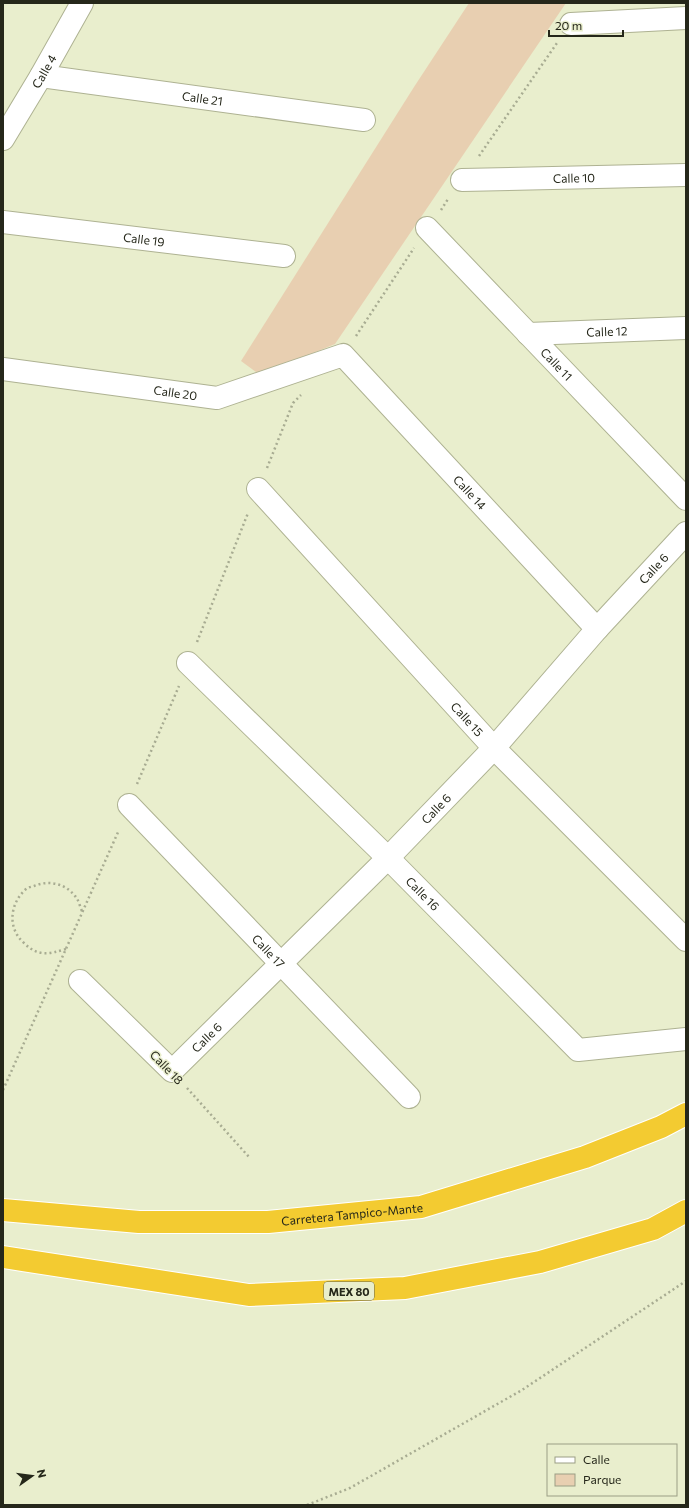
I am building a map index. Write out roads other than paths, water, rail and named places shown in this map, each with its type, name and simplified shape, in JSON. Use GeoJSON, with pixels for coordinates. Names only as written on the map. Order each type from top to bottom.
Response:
{"type":"FeatureCollection","features":[{"type":"Feature","properties":{"kind":"highway","name":"Carretera Tampico-Mante"},"geometry":{"type":"LineString","coordinates":[[8,1210],[139,1222],[268,1222],[421,1207],[584,1157],[661,1127],[686,1114]]}},
{"type":"Feature","properties":{"kind":"highway","name":"MEX 80"},"geometry":{"type":"LineString","coordinates":[[3,1257],[249,1295],[405,1288],[540,1262],[653,1229],[686,1211]]}},
{"type":"Feature","properties":{"kind":"street","name":"Calle 4"},"geometry":{"type":"LineString","coordinates":[[3,139],[41,76],[82,3]]}},
{"type":"Feature","properties":{"kind":"street"},"geometry":{"type":"LineString","coordinates":[[570,24],[686,18]]}},
{"type":"Feature","properties":{"kind":"street","name":"Calle 21"},"geometry":{"type":"LineString","coordinates":[[41,76],[364,120]]}},
{"type":"Feature","properties":{"kind":"street","name":"Calle 10"},"geometry":{"type":"LineString","coordinates":[[462,180],[686,175]]}},
{"type":"Feature","properties":{"kind":"street","name":"Calle 19"},"geometry":{"type":"LineString","coordinates":[[3,222],[284,256]]}},
{"type":"Feature","properties":{"kind":"street","name":"Calle 11"},"geometry":{"type":"LineString","coordinates":[[427,228],[686,499]]}},
{"type":"Feature","properties":{"kind":"street","name":"Calle 12"},"geometry":{"type":"LineString","coordinates":[[528,334],[686,328]]}},
{"type":"Feature","properties":{"kind":"street","name":"Calle 20"},"geometry":{"type":"LineString","coordinates":[[3,369],[217,398],[343,355]]}},
{"type":"Feature","properties":{"kind":"street","name":"Calle 14"},"geometry":{"type":"LineString","coordinates":[[343,355],[597,629]]}},
{"type":"Feature","properties":{"kind":"street","name":"Calle 15"},"geometry":{"type":"LineString","coordinates":[[258,489],[494,748],[686,940]]}},
{"type":"Feature","properties":{"kind":"street","name":"Calle 6"},"geometry":{"type":"LineString","coordinates":[[172,1071],[388,858],[494,748],[597,629],[686,532]]}},
{"type":"Feature","properties":{"kind":"street","name":"Calle 16"},"geometry":{"type":"LineString","coordinates":[[188,663],[388,858],[578,1050],[686,1039]]}},
{"type":"Feature","properties":{"kind":"street","name":"Calle 17"},"geometry":{"type":"LineString","coordinates":[[129,805],[409,1097]]}},
{"type":"Feature","properties":{"kind":"street","name":"Calle 18"},"geometry":{"type":"LineString","coordinates":[[80,981],[172,1071]]}}]}
